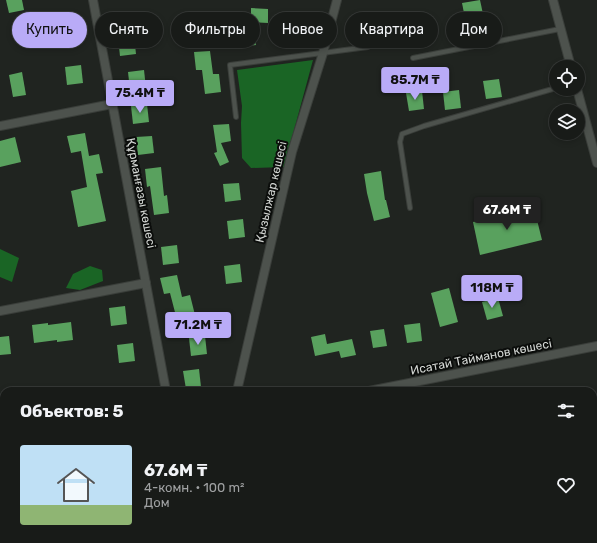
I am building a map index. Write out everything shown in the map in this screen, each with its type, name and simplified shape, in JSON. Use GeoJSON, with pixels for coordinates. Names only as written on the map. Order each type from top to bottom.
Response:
{"type":"FeatureCollection","features":[{"type":"Feature","properties":{"kind":"street","name":"Құрманғазы көшесі"},"geometry":{"type":"LineString","coordinates":[[93,0],[165,387]]}},
{"type":"Feature","properties":{"kind":"street","name":"Қызылжар көшесі"},"geometry":{"type":"LineString","coordinates":[[238,387],[292,152],[323,53],[337,0]]}},
{"type":"Feature","properties":{"kind":"street"},"geometry":{"type":"LineString","coordinates":[[553,0],[569,60]]}},
{"type":"Feature","properties":{"kind":"street"},"geometry":{"type":"LineString","coordinates":[[579,96],[597,164]]}},
{"type":"Feature","properties":{"kind":"street"},"geometry":{"type":"LineString","coordinates":[[0,126],[112,104]]}},
{"type":"Feature","properties":{"kind":"street"},"geometry":{"type":"LineString","coordinates":[[0,311],[146,283]]}},
{"type":"Feature","properties":{"kind":"street","name":"Исатай Тайманов көшесі"},"geometry":{"type":"LineString","coordinates":[[389,387],[597,346]]}},
{"type":"Feature","properties":{"kind":"lane"},"geometry":{"type":"LineString","coordinates":[[413,58],[561,29]]}},
{"type":"Feature","properties":{"kind":"lane"},"geometry":{"type":"LineString","coordinates":[[236,116],[230,65],[360,48]]}},
{"type":"Feature","properties":{"kind":"lane"},"geometry":{"type":"LineString","coordinates":[[410,208],[400,142],[402,134],[424,126],[549,90]]}},
{"type":"Feature","properties":{"kind":"green space"},"geometry":{"type":"Polygon","coordinates":[[[313,60],[284,167],[251,168],[242,158],[242,106],[237,70],[313,60]]]}},
{"type":"Feature","properties":{"kind":"green space"},"geometry":{"type":"Polygon","coordinates":[[[0,249],[19,258],[12,282],[0,277],[0,249]]]}},
{"type":"Feature","properties":{"kind":"green space"},"geometry":{"type":"Polygon","coordinates":[[[90,266],[102,270],[103,281],[80,290],[66,288],[73,274],[90,266]]]}},
{"type":"Feature","properties":{"kind":"building"},"geometry":{"type":"Polygon","coordinates":[[[6,0],[22,0],[24,10],[9,13],[6,0]]]}},
{"type":"Feature","properties":{"kind":"building"},"geometry":{"type":"Polygon","coordinates":[[[480,0],[483,12],[464,12],[462,3],[480,0]]]}},
{"type":"Feature","properties":{"kind":"building"},"geometry":{"type":"Polygon","coordinates":[[[251,8],[268,9],[268,23],[260,23],[260,12],[251,12],[251,8]]]}},
{"type":"Feature","properties":{"kind":"building"},"geometry":{"type":"Polygon","coordinates":[[[119,48],[135,48],[136,54],[120,56],[119,48]]]}},
{"type":"Feature","properties":{"kind":"building"},"geometry":{"type":"Polygon","coordinates":[[[210,51],[213,74],[219,74],[221,92],[205,94],[202,70],[196,70],[194,52],[210,51]]]}},
{"type":"Feature","properties":{"kind":"building"},"geometry":{"type":"Polygon","coordinates":[[[81,65],[83,83],[67,85],[65,67],[81,65]]]}},
{"type":"Feature","properties":{"kind":"building"},"geometry":{"type":"Polygon","coordinates":[[[144,70],[146,88],[130,90],[128,72],[144,70]]]}},
{"type":"Feature","properties":{"kind":"building"},"geometry":{"type":"Polygon","coordinates":[[[22,72],[26,95],[13,97],[9,75],[22,72]]]}},
{"type":"Feature","properties":{"kind":"building"},"geometry":{"type":"Polygon","coordinates":[[[499,79],[502,97],[486,99],[483,81],[499,79]]]}},
{"type":"Feature","properties":{"kind":"building"},"geometry":{"type":"Polygon","coordinates":[[[459,90],[461,108],[445,110],[443,92],[459,90]]]}},
{"type":"Feature","properties":{"kind":"building"},"geometry":{"type":"Polygon","coordinates":[[[422,91],[424,109],[409,111],[406,93],[422,91]]]}},
{"type":"Feature","properties":{"kind":"building"},"geometry":{"type":"Polygon","coordinates":[[[147,104],[149,122],[133,124],[131,106],[147,104]]]}},
{"type":"Feature","properties":{"kind":"building"},"geometry":{"type":"Polygon","coordinates":[[[229,124],[231,141],[221,143],[229,162],[220,166],[214,153],[217,152],[213,125],[229,124]]]}},
{"type":"Feature","properties":{"kind":"building"},"geometry":{"type":"Polygon","coordinates":[[[85,133],[89,156],[99,154],[103,173],[96,174],[106,221],[78,227],[71,191],[87,187],[81,151],[71,153],[67,136],[85,133]]]}},
{"type":"Feature","properties":{"kind":"building"},"geometry":{"type":"Polygon","coordinates":[[[152,136],[154,153],[138,155],[136,137],[152,136]]]}},
{"type":"Feature","properties":{"kind":"building"},"geometry":{"type":"Polygon","coordinates":[[[15,137],[21,162],[0,167],[0,141],[15,137]]]}},
{"type":"Feature","properties":{"kind":"building"},"geometry":{"type":"Polygon","coordinates":[[[161,167],[164,196],[167,195],[169,213],[154,215],[150,186],[147,187],[145,169],[161,167]]]}},
{"type":"Feature","properties":{"kind":"building"},"geometry":{"type":"Polygon","coordinates":[[[381,171],[385,200],[390,217],[374,221],[364,174],[381,171]]]}},
{"type":"Feature","properties":{"kind":"building"},"geometry":{"type":"Polygon","coordinates":[[[239,183],[241,200],[225,202],[223,184],[239,183]]]}},
{"type":"Feature","properties":{"kind":"building"},"geometry":{"type":"Polygon","coordinates":[[[534,208],[542,240],[480,255],[473,222],[534,208]]]}},
{"type":"Feature","properties":{"kind":"building"},"geometry":{"type":"Polygon","coordinates":[[[243,219],[245,237],[229,239],[227,221],[243,219]]]}},
{"type":"Feature","properties":{"kind":"building"},"geometry":{"type":"Polygon","coordinates":[[[177,245],[179,263],[163,265],[161,247],[177,245]]]}},
{"type":"Feature","properties":{"kind":"building"},"geometry":{"type":"Polygon","coordinates":[[[240,264],[242,282],[226,284],[224,266],[240,264]]]}},
{"type":"Feature","properties":{"kind":"building"},"geometry":{"type":"Polygon","coordinates":[[[177,275],[182,297],[190,295],[195,315],[177,320],[170,293],[164,294],[160,278],[177,275]]]}},
{"type":"Feature","properties":{"kind":"building"},"geometry":{"type":"Polygon","coordinates":[[[449,288],[458,322],[440,327],[431,293],[449,288]]]}},
{"type":"Feature","properties":{"kind":"building"},"geometry":{"type":"Polygon","coordinates":[[[498,298],[503,316],[487,320],[482,302],[498,298]]]}},
{"type":"Feature","properties":{"kind":"building"},"geometry":{"type":"Polygon","coordinates":[[[125,306],[127,324],[111,326],[109,308],[125,306]]]}},
{"type":"Feature","properties":{"kind":"building"},"geometry":{"type":"Polygon","coordinates":[[[71,322],[73,340],[57,342],[57,340],[34,343],[32,325],[48,323],[48,325],[71,322]]]}},
{"type":"Feature","properties":{"kind":"building"},"geometry":{"type":"Polygon","coordinates":[[[420,323],[422,341],[407,343],[404,325],[420,323]]]}},
{"type":"Feature","properties":{"kind":"building"},"geometry":{"type":"Polygon","coordinates":[[[384,329],[387,346],[373,348],[370,331],[384,329]]]}},
{"type":"Feature","properties":{"kind":"building"},"geometry":{"type":"Polygon","coordinates":[[[325,334],[327,344],[352,339],[356,355],[341,358],[339,351],[315,356],[311,337],[325,334]]]}},
{"type":"Feature","properties":{"kind":"building"},"geometry":{"type":"Polygon","coordinates":[[[9,336],[11,354],[0,355],[0,337],[9,336]]]}},
{"type":"Feature","properties":{"kind":"building"},"geometry":{"type":"Polygon","coordinates":[[[205,336],[207,354],[191,356],[189,338],[205,336]]]}},
{"type":"Feature","properties":{"kind":"building"},"geometry":{"type":"Polygon","coordinates":[[[133,343],[135,361],[119,363],[117,345],[133,343]]]}},
{"type":"Feature","properties":{"kind":"building"},"geometry":{"type":"Polygon","coordinates":[[[199,369],[201,387],[186,387],[183,371],[199,369]]]}}]}
